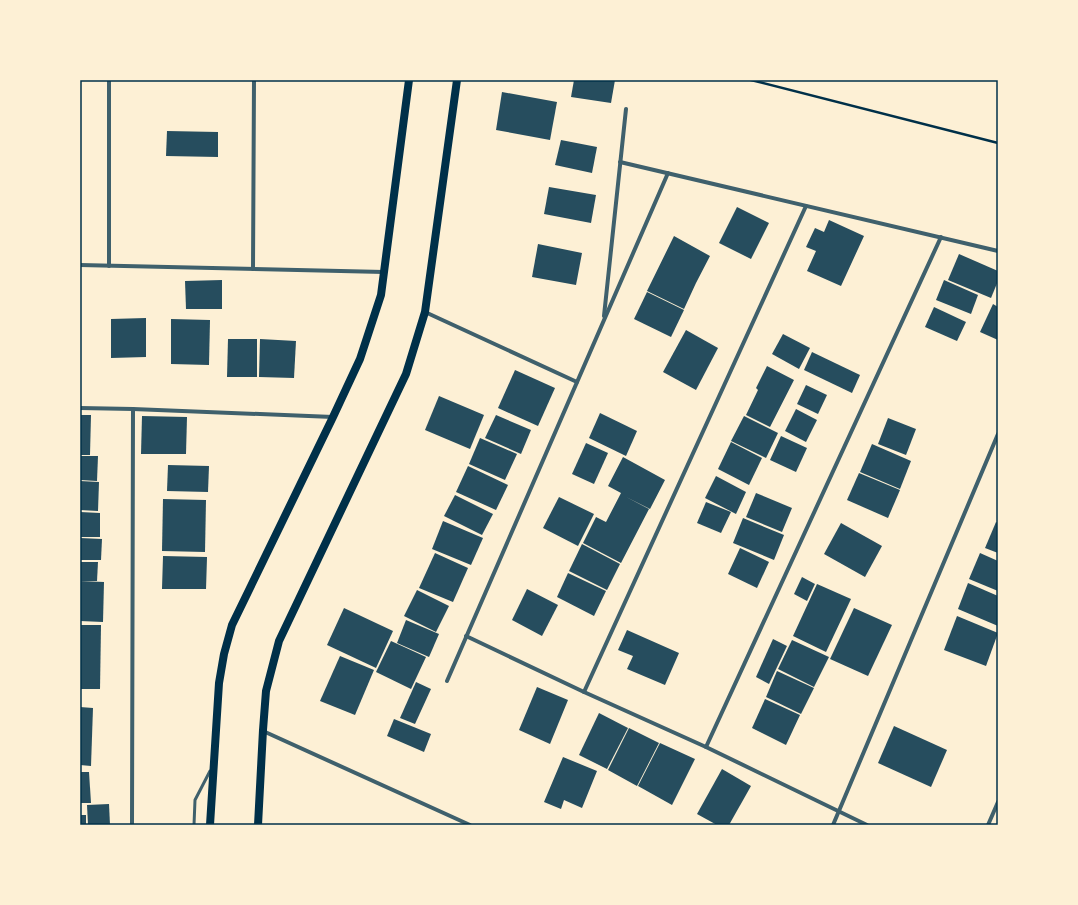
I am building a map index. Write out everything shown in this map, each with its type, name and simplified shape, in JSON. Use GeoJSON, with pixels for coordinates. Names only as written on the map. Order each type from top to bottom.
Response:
{"type":"FeatureCollection","features":[{"type":"Feature","properties":{"kind":"main road"},"geometry":{"type":"LineString","coordinates":[[210,825],[219,684],[224,654],[232,625],[360,359],[381,295],[409,80]]}},
{"type":"Feature","properties":{"kind":"main road"},"geometry":{"type":"LineString","coordinates":[[258,825],[266,692],[278,641],[406,374],[426,312],[457,80]]}},
{"type":"Feature","properties":{"kind":"street"},"geometry":{"type":"LineString","coordinates":[[109,80],[110,266]]}},
{"type":"Feature","properties":{"kind":"street"},"geometry":{"type":"LineString","coordinates":[[253,269],[254,80]]}},
{"type":"Feature","properties":{"kind":"street"},"geometry":{"type":"LineString","coordinates":[[604,320],[626,109]]}},
{"type":"Feature","properties":{"kind":"street"},"geometry":{"type":"LineString","coordinates":[[620,162],[998,251]]}},
{"type":"Feature","properties":{"kind":"street"},"geometry":{"type":"LineString","coordinates":[[447,681],[668,173]]}},
{"type":"Feature","properties":{"kind":"street"},"geometry":{"type":"LineString","coordinates":[[584,692],[806,206]]}},
{"type":"Feature","properties":{"kind":"street"},"geometry":{"type":"LineString","coordinates":[[706,747],[941,237]]}},
{"type":"Feature","properties":{"kind":"street"},"geometry":{"type":"LineString","coordinates":[[80,266],[384,272]]}},
{"type":"Feature","properties":{"kind":"street"},"geometry":{"type":"LineString","coordinates":[[426,312],[577,382]]}},
{"type":"Feature","properties":{"kind":"street"},"geometry":{"type":"LineString","coordinates":[[80,408],[333,417]]}},
{"type":"Feature","properties":{"kind":"street"},"geometry":{"type":"LineString","coordinates":[[132,825],[134,409]]}},
{"type":"Feature","properties":{"kind":"street"},"geometry":{"type":"LineString","coordinates":[[833,825],[998,434]]}},
{"type":"Feature","properties":{"kind":"street"},"geometry":{"type":"LineString","coordinates":[[466,636],[584,692],[706,747],[867,825]]}},
{"type":"Feature","properties":{"kind":"street"},"geometry":{"type":"LineString","coordinates":[[263,730],[470,825]]}},
{"type":"Feature","properties":{"kind":"street"},"geometry":{"type":"LineString","coordinates":[[988,825],[998,802]]}},
{"type":"Feature","properties":{"kind":"lane"},"geometry":{"type":"LineString","coordinates":[[194,825],[195,800],[214,764]]}},
{"type":"Feature","properties":{"kind":"path"},"geometry":{"type":"LineString","coordinates":[[751,80],[998,143]]}},
{"type":"Feature","properties":{"kind":"building"},"geometry":{"type":"Polygon","coordinates":[[[574,80],[615,80],[611,103],[571,97],[574,80]]]}},
{"type":"Feature","properties":{"kind":"building"},"geometry":{"type":"Polygon","coordinates":[[[502,92],[557,102],[550,140],[496,130],[502,92]]]}},
{"type":"Feature","properties":{"kind":"building"},"geometry":{"type":"Polygon","coordinates":[[[167,131],[218,132],[218,157],[166,156],[167,131]]]}},
{"type":"Feature","properties":{"kind":"building"},"geometry":{"type":"Polygon","coordinates":[[[561,140],[597,147],[592,173],[555,165],[561,140]]]}},
{"type":"Feature","properties":{"kind":"building"},"geometry":{"type":"Polygon","coordinates":[[[549,187],[596,195],[591,223],[544,214],[549,187]]]}},
{"type":"Feature","properties":{"kind":"building"},"geometry":{"type":"Polygon","coordinates":[[[737,207],[769,223],[751,259],[719,243],[737,207]]]}},
{"type":"Feature","properties":{"kind":"building"},"geometry":{"type":"Polygon","coordinates":[[[829,220],[864,236],[841,286],[807,271],[816,251],[806,247],[815,228],[824,232],[829,220]]]}},
{"type":"Feature","properties":{"kind":"building"},"geometry":{"type":"Polygon","coordinates":[[[674,236],[710,256],[684,309],[647,291],[674,236]]]}},
{"type":"Feature","properties":{"kind":"building"},"geometry":{"type":"Polygon","coordinates":[[[538,244],[582,253],[576,285],[532,277],[538,244]]]}},
{"type":"Feature","properties":{"kind":"building"},"geometry":{"type":"Polygon","coordinates":[[[959,254],[998,271],[998,281],[991,298],[948,280],[959,254]]]}},
{"type":"Feature","properties":{"kind":"building"},"geometry":{"type":"Polygon","coordinates":[[[222,280],[222,309],[186,309],[185,281],[222,280]]]}},
{"type":"Feature","properties":{"kind":"building"},"geometry":{"type":"Polygon","coordinates":[[[944,280],[978,295],[971,314],[936,300],[944,280]]]}},
{"type":"Feature","properties":{"kind":"building"},"geometry":{"type":"Polygon","coordinates":[[[647,292],[684,310],[671,337],[634,319],[647,292]]]}},
{"type":"Feature","properties":{"kind":"building"},"geometry":{"type":"Polygon","coordinates":[[[993,304],[998,307],[998,340],[980,332],[993,304]]]}},
{"type":"Feature","properties":{"kind":"building"},"geometry":{"type":"Polygon","coordinates":[[[934,307],[966,322],[957,341],[925,327],[934,307]]]}},
{"type":"Feature","properties":{"kind":"building"},"geometry":{"type":"Polygon","coordinates":[[[146,318],[146,357],[111,358],[111,319],[146,318]]]}},
{"type":"Feature","properties":{"kind":"building"},"geometry":{"type":"Polygon","coordinates":[[[171,319],[210,320],[209,365],[171,364],[171,319]]]}},
{"type":"Feature","properties":{"kind":"building"},"geometry":{"type":"Polygon","coordinates":[[[686,330],[718,348],[696,390],[663,372],[686,330]]]}},
{"type":"Feature","properties":{"kind":"building"},"geometry":{"type":"Polygon","coordinates":[[[783,334],[810,348],[799,369],[772,354],[783,334]]]}},
{"type":"Feature","properties":{"kind":"building"},"geometry":{"type":"Polygon","coordinates":[[[228,339],[257,339],[257,377],[227,377],[228,339]]]}},
{"type":"Feature","properties":{"kind":"building"},"geometry":{"type":"Polygon","coordinates":[[[260,339],[296,341],[294,378],[259,377],[260,339]]]}},
{"type":"Feature","properties":{"kind":"building"},"geometry":{"type":"Polygon","coordinates":[[[812,352],[860,375],[852,393],[804,370],[812,352]]]}},
{"type":"Feature","properties":{"kind":"building"},"geometry":{"type":"Polygon","coordinates":[[[767,366],[794,380],[770,427],[746,415],[758,390],[756,388],[767,366]]]}},
{"type":"Feature","properties":{"kind":"building"},"geometry":{"type":"Polygon","coordinates":[[[515,370],[555,388],[538,426],[498,408],[515,370]]]}},
{"type":"Feature","properties":{"kind":"building"},"geometry":{"type":"Polygon","coordinates":[[[806,385],[827,395],[818,414],[797,404],[806,385]]]}},
{"type":"Feature","properties":{"kind":"building"},"geometry":{"type":"Polygon","coordinates":[[[439,396],[484,415],[470,449],[425,430],[439,396]]]}},
{"type":"Feature","properties":{"kind":"building"},"geometry":{"type":"Polygon","coordinates":[[[796,409],[817,420],[806,442],[785,431],[796,409]]]}},
{"type":"Feature","properties":{"kind":"building"},"geometry":{"type":"Polygon","coordinates":[[[600,413],[637,431],[626,456],[589,438],[600,413]]]}},
{"type":"Feature","properties":{"kind":"building"},"geometry":{"type":"Polygon","coordinates":[[[80,415],[91,415],[90,455],[80,455],[80,415]]]}},
{"type":"Feature","properties":{"kind":"building"},"geometry":{"type":"Polygon","coordinates":[[[496,415],[531,430],[521,454],[485,438],[496,415]]]}},
{"type":"Feature","properties":{"kind":"building"},"geometry":{"type":"Polygon","coordinates":[[[142,416],[187,417],[186,454],[141,454],[142,416]]]}},
{"type":"Feature","properties":{"kind":"building"},"geometry":{"type":"Polygon","coordinates":[[[744,416],[778,433],[766,458],[731,441],[744,416]]]}},
{"type":"Feature","properties":{"kind":"building"},"geometry":{"type":"Polygon","coordinates":[[[888,418],[916,429],[906,455],[878,444],[888,418]]]}},
{"type":"Feature","properties":{"kind":"building"},"geometry":{"type":"Polygon","coordinates":[[[781,436],[807,448],[796,472],[770,460],[781,436]]]}},
{"type":"Feature","properties":{"kind":"building"},"geometry":{"type":"Polygon","coordinates":[[[480,438],[517,454],[505,480],[469,464],[480,438]]]}},
{"type":"Feature","properties":{"kind":"building"},"geometry":{"type":"Polygon","coordinates":[[[731,442],[762,458],[749,485],[718,469],[731,442]]]}},
{"type":"Feature","properties":{"kind":"building"},"geometry":{"type":"Polygon","coordinates":[[[586,443],[608,453],[594,484],[572,474],[586,443]]]}},
{"type":"Feature","properties":{"kind":"building"},"geometry":{"type":"Polygon","coordinates":[[[872,444],[911,461],[900,489],[860,472],[872,444]]]}},
{"type":"Feature","properties":{"kind":"building"},"geometry":{"type":"Polygon","coordinates":[[[80,456],[98,456],[97,481],[80,480],[80,456]]]}},
{"type":"Feature","properties":{"kind":"building"},"geometry":{"type":"Polygon","coordinates":[[[623,457],[665,480],[650,509],[626,497],[649,509],[621,563],[583,543],[596,517],[606,522],[621,493],[608,486],[623,457]]]}},
{"type":"Feature","properties":{"kind":"building"},"geometry":{"type":"Polygon","coordinates":[[[168,465],[209,466],[208,492],[167,491],[168,465]]]}},
{"type":"Feature","properties":{"kind":"building"},"geometry":{"type":"Polygon","coordinates":[[[468,466],[508,485],[496,510],[456,492],[468,466]]]}},
{"type":"Feature","properties":{"kind":"building"},"geometry":{"type":"Polygon","coordinates":[[[859,473],[900,490],[888,518],[847,500],[859,473]]]}},
{"type":"Feature","properties":{"kind":"building"},"geometry":{"type":"Polygon","coordinates":[[[716,476],[746,492],[736,514],[705,498],[716,476]]]}},
{"type":"Feature","properties":{"kind":"building"},"geometry":{"type":"Polygon","coordinates":[[[80,481],[99,482],[98,511],[80,510],[80,481]]]}},
{"type":"Feature","properties":{"kind":"building"},"geometry":{"type":"Polygon","coordinates":[[[756,493],[792,508],[782,532],[746,517],[756,493]]]}},
{"type":"Feature","properties":{"kind":"building"},"geometry":{"type":"Polygon","coordinates":[[[455,495],[493,514],[482,535],[444,516],[455,495]]]}},
{"type":"Feature","properties":{"kind":"building"},"geometry":{"type":"Polygon","coordinates":[[[559,497],[594,514],[578,546],[543,528],[559,497]]]}},
{"type":"Feature","properties":{"kind":"building"},"geometry":{"type":"Polygon","coordinates":[[[163,499],[206,500],[205,552],[162,551],[163,499]]]}},
{"type":"Feature","properties":{"kind":"building"},"geometry":{"type":"Polygon","coordinates":[[[706,502],[731,512],[721,533],[697,523],[706,502]]]}},
{"type":"Feature","properties":{"kind":"building"},"geometry":{"type":"Polygon","coordinates":[[[80,512],[100,513],[100,537],[80,537],[80,512]]]}},
{"type":"Feature","properties":{"kind":"building"},"geometry":{"type":"Polygon","coordinates":[[[743,518],[784,535],[774,560],[733,543],[743,518]]]}},
{"type":"Feature","properties":{"kind":"building"},"geometry":{"type":"Polygon","coordinates":[[[443,521],[483,538],[471,565],[432,549],[443,521]]]}},
{"type":"Feature","properties":{"kind":"building"},"geometry":{"type":"Polygon","coordinates":[[[996,522],[998,523],[998,553],[985,548],[996,522]]]}},
{"type":"Feature","properties":{"kind":"building"},"geometry":{"type":"Polygon","coordinates":[[[841,523],[882,546],[865,577],[824,554],[841,523]]]}},
{"type":"Feature","properties":{"kind":"building"},"geometry":{"type":"Polygon","coordinates":[[[80,538],[102,539],[101,560],[80,560],[80,538]]]}},
{"type":"Feature","properties":{"kind":"building"},"geometry":{"type":"Polygon","coordinates":[[[582,544],[620,564],[607,590],[569,571],[582,544]]]}},
{"type":"Feature","properties":{"kind":"building"},"geometry":{"type":"Polygon","coordinates":[[[740,548],[769,562],[757,588],[728,574],[740,548]]]}},
{"type":"Feature","properties":{"kind":"building"},"geometry":{"type":"Polygon","coordinates":[[[435,553],[468,568],[453,602],[419,588],[435,553]]]}},
{"type":"Feature","properties":{"kind":"building"},"geometry":{"type":"Polygon","coordinates":[[[980,553],[998,561],[998,591],[969,579],[980,553]]]}},
{"type":"Feature","properties":{"kind":"building"},"geometry":{"type":"Polygon","coordinates":[[[163,556],[207,557],[206,589],[162,589],[163,556]]]}},
{"type":"Feature","properties":{"kind":"building"},"geometry":{"type":"Polygon","coordinates":[[[80,562],[98,562],[97,581],[80,581],[80,562]]]}},
{"type":"Feature","properties":{"kind":"building"},"geometry":{"type":"Polygon","coordinates":[[[568,573],[606,591],[594,616],[557,597],[568,573]]]}},
{"type":"Feature","properties":{"kind":"building"},"geometry":{"type":"Polygon","coordinates":[[[802,577],[815,584],[807,601],[794,594],[802,577]]]}},
{"type":"Feature","properties":{"kind":"building"},"geometry":{"type":"Polygon","coordinates":[[[80,581],[104,582],[103,622],[80,621],[80,581]]]}},
{"type":"Feature","properties":{"kind":"building"},"geometry":{"type":"Polygon","coordinates":[[[968,583],[998,596],[998,626],[958,609],[968,583]]]}},
{"type":"Feature","properties":{"kind":"building"},"geometry":{"type":"Polygon","coordinates":[[[817,584],[851,599],[826,652],[793,636],[817,584]]]}},
{"type":"Feature","properties":{"kind":"building"},"geometry":{"type":"Polygon","coordinates":[[[527,589],[558,605],[542,636],[512,620],[527,589]]]}},
{"type":"Feature","properties":{"kind":"building"},"geometry":{"type":"Polygon","coordinates":[[[417,590],[449,606],[436,632],[404,616],[417,590]]]}},
{"type":"Feature","properties":{"kind":"building"},"geometry":{"type":"Polygon","coordinates":[[[344,608],[393,631],[376,668],[327,645],[344,608]]]}},
{"type":"Feature","properties":{"kind":"building"},"geometry":{"type":"Polygon","coordinates":[[[854,608],[892,625],[868,676],[830,659],[854,608]]]}},
{"type":"Feature","properties":{"kind":"building"},"geometry":{"type":"Polygon","coordinates":[[[957,616],[998,633],[986,666],[944,650],[957,616]]]}},
{"type":"Feature","properties":{"kind":"building"},"geometry":{"type":"Polygon","coordinates":[[[406,620],[439,634],[429,657],[397,643],[406,620]]]}},
{"type":"Feature","properties":{"kind":"building"},"geometry":{"type":"Polygon","coordinates":[[[80,625],[101,625],[100,689],[80,689],[80,625]]]}},
{"type":"Feature","properties":{"kind":"building"},"geometry":{"type":"Polygon","coordinates":[[[627,630],[679,653],[665,685],[627,669],[633,656],[618,650],[627,630]]]}},
{"type":"Feature","properties":{"kind":"building"},"geometry":{"type":"Polygon","coordinates":[[[773,639],[787,646],[769,684],[756,677],[773,639]]]}},
{"type":"Feature","properties":{"kind":"building"},"geometry":{"type":"Polygon","coordinates":[[[792,640],[829,657],[814,687],[778,669],[792,640]]]}},
{"type":"Feature","properties":{"kind":"building"},"geometry":{"type":"Polygon","coordinates":[[[391,641],[426,657],[411,689],[376,672],[391,641]]]}},
{"type":"Feature","properties":{"kind":"building"},"geometry":{"type":"Polygon","coordinates":[[[340,656],[374,670],[355,715],[320,701],[340,656]]]}},
{"type":"Feature","properties":{"kind":"building"},"geometry":{"type":"Polygon","coordinates":[[[777,671],[814,688],[801,714],[766,697],[777,671]]]}},
{"type":"Feature","properties":{"kind":"building"},"geometry":{"type":"Polygon","coordinates":[[[416,682],[431,689],[415,724],[400,718],[416,682]]]}},
{"type":"Feature","properties":{"kind":"building"},"geometry":{"type":"Polygon","coordinates":[[[537,687],[568,700],[550,744],[519,730],[537,687]]]}},
{"type":"Feature","properties":{"kind":"building"},"geometry":{"type":"Polygon","coordinates":[[[765,699],[800,715],[786,745],[752,728],[765,699]]]}},
{"type":"Feature","properties":{"kind":"building"},"geometry":{"type":"Polygon","coordinates":[[[80,707],[93,708],[91,766],[80,765],[80,707]]]}},
{"type":"Feature","properties":{"kind":"building"},"geometry":{"type":"Polygon","coordinates":[[[599,713],[628,728],[607,769],[579,755],[599,713]]]}},
{"type":"Feature","properties":{"kind":"building"},"geometry":{"type":"Polygon","coordinates":[[[394,719],[431,734],[424,752],[387,736],[394,719]]]}},
{"type":"Feature","properties":{"kind":"building"},"geometry":{"type":"Polygon","coordinates":[[[894,726],[947,750],[931,787],[878,763],[894,726]]]}},
{"type":"Feature","properties":{"kind":"building"},"geometry":{"type":"Polygon","coordinates":[[[629,728],[659,743],[637,786],[608,770],[629,728]]]}},
{"type":"Feature","properties":{"kind":"building"},"geometry":{"type":"Polygon","coordinates":[[[660,743],[695,759],[672,805],[638,786],[660,743]]]}},
{"type":"Feature","properties":{"kind":"building"},"geometry":{"type":"Polygon","coordinates":[[[563,757],[597,771],[582,808],[564,800],[561,809],[544,802],[563,757]]]}},
{"type":"Feature","properties":{"kind":"building"},"geometry":{"type":"Polygon","coordinates":[[[722,769],[751,786],[729,825],[717,825],[697,814],[722,769]]]}},
{"type":"Feature","properties":{"kind":"building"},"geometry":{"type":"Polygon","coordinates":[[[80,772],[89,772],[91,803],[80,803],[80,772]]]}},
{"type":"Feature","properties":{"kind":"building"},"geometry":{"type":"Polygon","coordinates":[[[109,804],[110,825],[88,825],[87,805],[109,804]]]}},
{"type":"Feature","properties":{"kind":"building"},"geometry":{"type":"Polygon","coordinates":[[[80,815],[86,815],[86,825],[80,825],[80,815]]]}}]}
